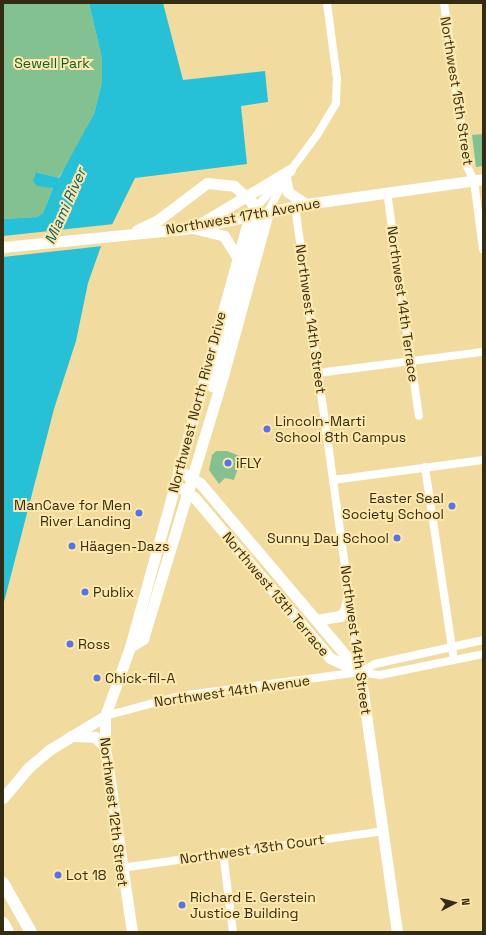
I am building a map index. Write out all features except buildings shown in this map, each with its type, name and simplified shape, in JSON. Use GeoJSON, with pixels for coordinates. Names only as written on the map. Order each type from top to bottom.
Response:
{"type":"FeatureCollection","features":[{"type":"Feature","properties":{"kind":"highway"},"geometry":{"type":"LineString","coordinates":[[3,883],[31,932]]}},
{"type":"Feature","properties":{"kind":"highway"},"geometry":{"type":"LineString","coordinates":[[3,923],[8,932]]}},
{"type":"Feature","properties":{"kind":"main road"},"geometry":{"type":"LineString","coordinates":[[192,228],[288,174],[288,192],[300,205]]}},
{"type":"Feature","properties":{"kind":"main road","name":"Northwest 17th Avenue"},"geometry":{"type":"LineString","coordinates":[[3,247],[192,228],[300,205],[478,180]]}},
{"type":"Feature","properties":{"kind":"main road"},"geometry":{"type":"LineString","coordinates":[[125,234],[158,220],[201,185],[226,182],[247,195],[256,214],[256,225],[213,384],[206,422]]}},
{"type":"Feature","properties":{"kind":"main road","name":"Northwest North River Drive"},"geometry":{"type":"LineString","coordinates":[[130,647],[143,639],[206,422],[224,372],[268,212]]}},
{"type":"Feature","properties":{"kind":"main road","name":"Northwest North River Drive"},"geometry":{"type":"LineString","coordinates":[[105,716],[130,647],[174,483],[249,217]]}},
{"type":"Feature","properties":{"kind":"main road"},"geometry":{"type":"LineString","coordinates":[[192,228],[224,236],[237,257]]}},
{"type":"Feature","properties":{"kind":"main road","name":"Northwest 13th Terrace"},"geometry":{"type":"LineString","coordinates":[[178,470],[200,483],[360,672]]}},
{"type":"Feature","properties":{"kind":"main road","name":"Northwest 13th Terrace"},"geometry":{"type":"LineString","coordinates":[[174,483],[186,491],[330,658],[360,672]]}},
{"type":"Feature","properties":{"kind":"main road"},"geometry":{"type":"LineString","coordinates":[[317,620],[340,616],[345,611],[349,596]]}},
{"type":"Feature","properties":{"kind":"main road","name":"Northwest 14th Street"},"geometry":{"type":"LineString","coordinates":[[360,672],[397,932]]}},
{"type":"Feature","properties":{"kind":"main road"},"geometry":{"type":"LineString","coordinates":[[3,798],[30,766],[71,736],[105,716]]}},
{"type":"Feature","properties":{"kind":"main road","name":"Northwest 12th Street"},"geometry":{"type":"LineString","coordinates":[[105,716],[105,747],[126,908],[132,932]]}},
{"type":"Feature","properties":{"kind":"main road"},"geometry":{"type":"LineString","coordinates":[[71,736],[95,737],[105,747]]}},
{"type":"Feature","properties":{"kind":"main road","name":"Northwest 12th Street"},"geometry":{"type":"LineString","coordinates":[[126,908],[126,932]]}},
{"type":"Feature","properties":{"kind":"street","name":"Northwest North River Drive"},"geometry":{"type":"LineString","coordinates":[[249,217],[288,174],[317,136],[336,103],[336,73],[327,3]]}},
{"type":"Feature","properties":{"kind":"street","name":"Northwest 15th Street"},"geometry":{"type":"LineString","coordinates":[[444,3],[467,166],[478,180],[483,249]]}},
{"type":"Feature","properties":{"kind":"street","name":"Northwest North River Drive"},"geometry":{"type":"LineString","coordinates":[[268,212],[288,174]]}},
{"type":"Feature","properties":{"kind":"street","name":"Northwest 14th Terrace"},"geometry":{"type":"LineString","coordinates":[[387,192],[419,416]]}},
{"type":"Feature","properties":{"kind":"street","name":"Northwest 14th Street"},"geometry":{"type":"LineString","coordinates":[[300,205],[318,373],[360,672]]}},
{"type":"Feature","properties":{"kind":"street"},"geometry":{"type":"LineString","coordinates":[[318,373],[410,360],[483,352]]}},
{"type":"Feature","properties":{"kind":"street"},"geometry":{"type":"LineString","coordinates":[[333,480],[483,460]]}},
{"type":"Feature","properties":{"kind":"street"},"geometry":{"type":"LineString","coordinates":[[426,467],[454,660]]}},
{"type":"Feature","properties":{"kind":"street","name":"Northwest 14th Avenue"},"geometry":{"type":"LineString","coordinates":[[360,672],[375,664],[483,640]]}},
{"type":"Feature","properties":{"kind":"street","name":"Northwest 14th Avenue"},"geometry":{"type":"LineString","coordinates":[[105,716],[173,697],[360,672],[380,675],[483,654]]}},
{"type":"Feature","properties":{"kind":"street","name":"Northwest 13th Court"},"geometry":{"type":"LineString","coordinates":[[121,868],[223,852],[383,831]]}},
{"type":"Feature","properties":{"kind":"street"},"geometry":{"type":"LineString","coordinates":[[223,852],[233,932]]}},
{"type":"Feature","properties":{"kind":"green space","name":"Sewell Park"},"geometry":{"type":"Polygon","coordinates":[[[3,3],[89,3],[102,59],[102,82],[94,114],[74,154],[58,178],[37,172],[43,185],[53,188],[43,213],[37,217],[3,219],[3,3]]]}},
{"type":"Feature","properties":{"kind":"green space"},"geometry":{"type":"Polygon","coordinates":[[[483,134],[483,166],[476,167],[472,135],[483,134]]]}},
{"type":"Feature","properties":{"kind":"green space","name":"iFLY"},"geometry":{"type":"Polygon","coordinates":[[[216,451],[227,451],[247,459],[244,470],[238,468],[234,480],[225,478],[219,484],[209,470],[212,455],[216,451]]]}},
{"type":"Feature","properties":{"kind":"water","name":"Miami River"},"geometry":{"type":"Polygon","coordinates":[[[89,3],[163,3],[183,80],[265,71],[268,102],[241,106],[247,164],[135,178],[100,249],[88,283],[76,341],[54,409],[3,606],[3,219],[37,217],[43,213],[53,188],[37,186],[33,181],[36,172],[59,178],[94,114],[102,82],[102,59],[89,3]]]}},
{"type":"Feature","properties":{"kind":"pier"},"geometry":{"type":"Polygon","coordinates":[[[114,224],[103,246],[3,257],[3,236],[114,224]]]}},
{"type":"Feature","properties":{"kind":"place","name":"Lincoln-Marti School 8th Campus"},"geometry":{"type":"Point","coordinates":[267,429]}},
{"type":"Feature","properties":{"kind":"place","name":"iFLY"},"geometry":{"type":"Point","coordinates":[228,463]}},
{"type":"Feature","properties":{"kind":"place","name":"Easter Seal Society School"},"geometry":{"type":"Point","coordinates":[452,506]}},
{"type":"Feature","properties":{"kind":"place","name":"ManCave for Men River Landing"},"geometry":{"type":"Point","coordinates":[139,513]}},
{"type":"Feature","properties":{"kind":"place","name":"Sunny Day School"},"geometry":{"type":"Point","coordinates":[397,538]}},
{"type":"Feature","properties":{"kind":"place","name":"Häagen-Dazs"},"geometry":{"type":"Point","coordinates":[72,546]}},
{"type":"Feature","properties":{"kind":"place","name":"Publix"},"geometry":{"type":"Point","coordinates":[85,592]}},
{"type":"Feature","properties":{"kind":"place","name":"Ross"},"geometry":{"type":"Point","coordinates":[70,644]}},
{"type":"Feature","properties":{"kind":"place","name":"Chick-fil-A"},"geometry":{"type":"Point","coordinates":[97,678]}},
{"type":"Feature","properties":{"kind":"place","name":"Lot 18"},"geometry":{"type":"Point","coordinates":[58,875]}},
{"type":"Feature","properties":{"kind":"place","name":"Richard E. Gerstein Justice Building"},"geometry":{"type":"Point","coordinates":[182,905]}}]}
